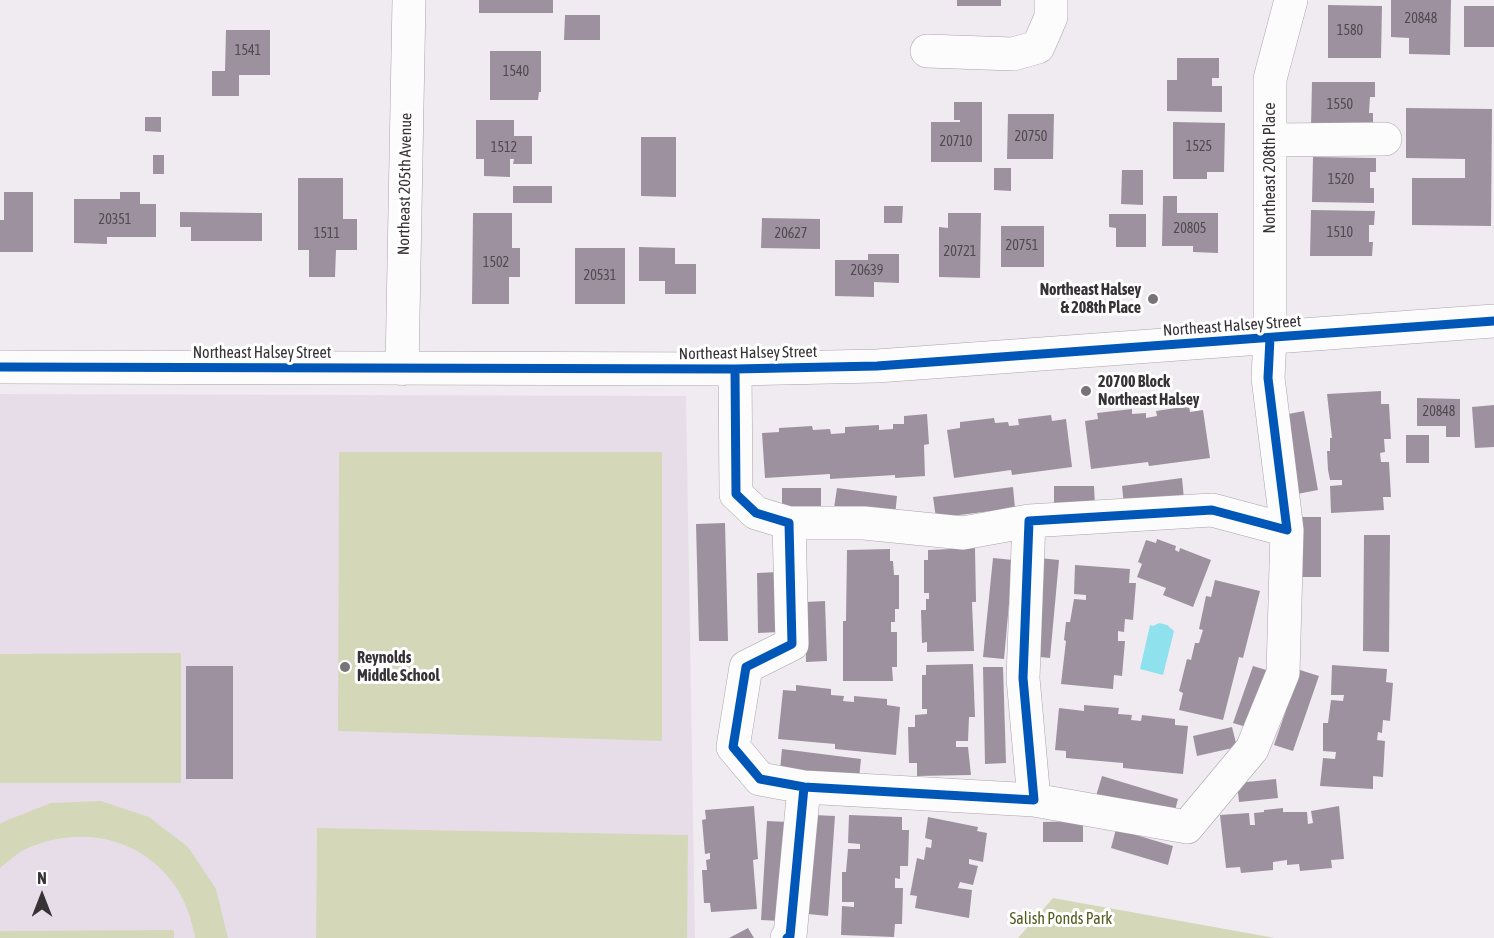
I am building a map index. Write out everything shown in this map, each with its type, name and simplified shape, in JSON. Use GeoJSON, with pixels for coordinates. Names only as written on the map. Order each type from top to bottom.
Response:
{"type":"FeatureCollection","features":[{"type":"Feature","properties":{"kind":"street","name":"Northeast 205th Avenue"},"geometry":{"type":"LineString","coordinates":[[402,369],[409,0]]}},
{"type":"Feature","properties":{"kind":"street"},"geometry":{"type":"LineString","coordinates":[[927,51],[1013,54],[1038,47],[1051,17],[1051,0]]}},
{"type":"Feature","properties":{"kind":"street","name":"Northeast 208th Place"},"geometry":{"type":"LineString","coordinates":[[1034,800],[1187,827],[1252,749],[1284,673],[1287,530],[1268,378],[1270,79],[1291,0]]}},
{"type":"Feature","properties":{"kind":"street"},"geometry":{"type":"LineString","coordinates":[[1270,140],[1385,139]]}},
{"type":"Feature","properties":{"kind":"street","name":"Northeast Halsey Street"},"geometry":{"type":"LineString","coordinates":[[0,367],[735,369],[877,366],[1494,321]]}},
{"type":"Feature","properties":{"kind":"street"},"geometry":{"type":"LineString","coordinates":[[735,369],[736,495],[756,513],[789,523],[864,523],[963,533],[1029,521],[1212,510],[1287,530]]}},
{"type":"Feature","properties":{"kind":"street"},"geometry":{"type":"LineString","coordinates":[[789,523],[792,644],[746,667],[733,747],[760,778],[804,787],[1034,800],[1023,678],[1029,521]]}},
{"type":"Feature","properties":{"kind":"street"},"geometry":{"type":"LineString","coordinates":[[787,938],[790,936],[804,787]]}},
{"type":"Feature","properties":{"kind":"shaded area","name":"Reynolds Middle School"},"geometry":{"type":"Polygon","coordinates":[[[0,394],[686,396],[695,938],[0,938],[0,394]]]}},
{"type":"Feature","properties":{"kind":"green space"},"geometry":{"type":"Polygon","coordinates":[[[339,452],[662,452],[662,741],[338,731],[339,452]]]}},
{"type":"Feature","properties":{"kind":"green space"},"geometry":{"type":"Polygon","coordinates":[[[181,653],[181,783],[0,783],[0,654],[181,653]]]}},
{"type":"Feature","properties":{"kind":"green space"},"geometry":{"type":"Polygon","coordinates":[[[101,801],[149,817],[188,847],[216,889],[228,938],[195,938],[188,910],[175,885],[157,865],[136,850],[112,841],[86,837],[58,839],[26,849],[0,868],[0,824],[51,803],[101,801]]]}},
{"type":"Feature","properties":{"kind":"green space"},"geometry":{"type":"Polygon","coordinates":[[[317,828],[688,835],[687,938],[316,938],[317,828]]]}},
{"type":"Feature","properties":{"kind":"green space","name":"Salish Ponds Park"},"geometry":{"type":"Polygon","coordinates":[[[1053,898],[1275,938],[1018,938],[1053,898]]]}},
{"type":"Feature","properties":{"kind":"green space"},"geometry":{"type":"Polygon","coordinates":[[[174,930],[174,938],[0,938],[0,931],[174,930]]]}},
{"type":"Feature","properties":{"kind":"water"},"geometry":{"type":"Polygon","coordinates":[[[1159,623],[1167,625],[1174,631],[1163,675],[1140,669],[1150,625],[1159,623]]]}},
{"type":"Feature","properties":{"kind":"building"},"geometry":{"type":"Polygon","coordinates":[[[479,0],[553,0],[553,13],[479,13],[479,0]]]}},
{"type":"Feature","properties":{"kind":"building"},"geometry":{"type":"Polygon","coordinates":[[[957,0],[1001,0],[1001,6],[957,6],[957,0]]]}},
{"type":"Feature","properties":{"kind":"building"},"geometry":{"type":"Polygon","coordinates":[[[1391,0],[1451,0],[1450,55],[1409,54],[1409,38],[1391,37],[1391,0]]]}},
{"type":"Feature","properties":{"kind":"building"},"geometry":{"type":"Polygon","coordinates":[[[1328,5],[1382,6],[1381,58],[1328,58],[1328,5]]]}},
{"type":"Feature","properties":{"kind":"building"},"geometry":{"type":"Polygon","coordinates":[[[1464,6],[1494,6],[1494,47],[1464,47],[1464,6]]]}},
{"type":"Feature","properties":{"kind":"building"},"geometry":{"type":"Polygon","coordinates":[[[565,15],[600,15],[600,40],[564,40],[565,15]]]}},
{"type":"Feature","properties":{"kind":"building"},"geometry":{"type":"Polygon","coordinates":[[[226,30],[270,30],[270,75],[239,75],[239,96],[212,96],[212,71],[225,71],[226,30]]]}},
{"type":"Feature","properties":{"kind":"building"},"geometry":{"type":"Polygon","coordinates":[[[490,51],[541,51],[541,92],[539,92],[538,100],[490,100],[490,51]]]}},
{"type":"Feature","properties":{"kind":"building"},"geometry":{"type":"Polygon","coordinates":[[[1177,58],[1219,58],[1219,78],[1212,78],[1212,86],[1222,86],[1222,112],[1167,111],[1167,80],[1177,80],[1177,58]]]}},
{"type":"Feature","properties":{"kind":"building"},"geometry":{"type":"Polygon","coordinates":[[[1312,82],[1375,82],[1375,97],[1370,97],[1369,113],[1373,113],[1373,128],[1311,127],[1312,82]]]}},
{"type":"Feature","properties":{"kind":"building"},"geometry":{"type":"Polygon","coordinates":[[[954,102],[982,102],[982,162],[931,162],[931,122],[960,122],[960,120],[954,120],[954,102]]]}},
{"type":"Feature","properties":{"kind":"building"},"geometry":{"type":"Polygon","coordinates":[[[1406,108],[1492,109],[1491,226],[1412,225],[1412,178],[1465,178],[1465,159],[1406,158],[1406,108]]]}},
{"type":"Feature","properties":{"kind":"building"},"geometry":{"type":"Polygon","coordinates":[[[1008,114],[1054,114],[1053,159],[1007,159],[1008,114]]]}},
{"type":"Feature","properties":{"kind":"building"},"geometry":{"type":"Polygon","coordinates":[[[145,117],[161,117],[161,132],[145,131],[145,117]]]}},
{"type":"Feature","properties":{"kind":"building"},"geometry":{"type":"Polygon","coordinates":[[[476,120],[514,120],[514,136],[532,136],[532,164],[513,164],[514,159],[510,159],[510,177],[484,176],[484,159],[476,159],[476,120]]]}},
{"type":"Feature","properties":{"kind":"building"},"geometry":{"type":"Polygon","coordinates":[[[1173,122],[1225,123],[1224,172],[1207,172],[1207,179],[1173,179],[1173,122]]]}},
{"type":"Feature","properties":{"kind":"building"},"geometry":{"type":"Polygon","coordinates":[[[641,137],[676,137],[676,197],[641,196],[641,137]]]}},
{"type":"Feature","properties":{"kind":"building"},"geometry":{"type":"Polygon","coordinates":[[[153,155],[164,155],[164,174],[153,174],[153,155]]]}},
{"type":"Feature","properties":{"kind":"building"},"geometry":{"type":"Polygon","coordinates":[[[1313,157],[1376,158],[1376,172],[1370,172],[1370,188],[1374,188],[1374,203],[1312,202],[1313,157]]]}},
{"type":"Feature","properties":{"kind":"building"},"geometry":{"type":"Polygon","coordinates":[[[994,168],[1011,168],[1011,191],[994,190],[994,168]]]}},
{"type":"Feature","properties":{"kind":"building"},"geometry":{"type":"Polygon","coordinates":[[[1122,170],[1143,170],[1143,205],[1121,204],[1122,170]]]}},
{"type":"Feature","properties":{"kind":"building"},"geometry":{"type":"Polygon","coordinates":[[[298,178],[343,178],[343,219],[357,219],[357,250],[336,250],[335,277],[309,277],[309,250],[298,250],[298,178]]]}},
{"type":"Feature","properties":{"kind":"building"},"geometry":{"type":"Polygon","coordinates":[[[513,186],[552,186],[552,203],[513,203],[513,186]]]}},
{"type":"Feature","properties":{"kind":"building"},"geometry":{"type":"Polygon","coordinates":[[[4,192],[33,192],[33,252],[0,252],[0,220],[4,220],[4,192]]]}},
{"type":"Feature","properties":{"kind":"building"},"geometry":{"type":"Polygon","coordinates":[[[120,192],[140,192],[140,204],[156,204],[156,237],[107,237],[107,244],[74,243],[74,199],[120,199],[120,192]]]}},
{"type":"Feature","properties":{"kind":"building"},"geometry":{"type":"Polygon","coordinates":[[[1163,196],[1177,196],[1177,213],[1218,213],[1218,253],[1193,252],[1193,246],[1162,246],[1163,196]]]}},
{"type":"Feature","properties":{"kind":"building"},"geometry":{"type":"Polygon","coordinates":[[[884,206],[903,206],[902,223],[884,223],[884,206]]]}},
{"type":"Feature","properties":{"kind":"building"},"geometry":{"type":"Polygon","coordinates":[[[1311,210],[1375,211],[1374,225],[1369,225],[1369,242],[1373,242],[1372,256],[1310,256],[1311,210]]]}},
{"type":"Feature","properties":{"kind":"building"},"geometry":{"type":"Polygon","coordinates":[[[180,212],[262,213],[262,241],[191,241],[191,227],[180,227],[180,212]]]}},
{"type":"Feature","properties":{"kind":"building"},"geometry":{"type":"Polygon","coordinates":[[[473,213],[512,213],[512,248],[520,248],[520,277],[509,277],[509,304],[472,304],[473,213]]]}},
{"type":"Feature","properties":{"kind":"building"},"geometry":{"type":"Polygon","coordinates":[[[948,213],[981,213],[980,278],[939,277],[939,227],[948,228],[948,213]]]}},
{"type":"Feature","properties":{"kind":"building"},"geometry":{"type":"Polygon","coordinates":[[[1109,214],[1146,214],[1146,247],[1116,247],[1116,228],[1109,227],[1109,214]]]}},
{"type":"Feature","properties":{"kind":"building"},"geometry":{"type":"Polygon","coordinates":[[[762,218],[820,219],[820,249],[761,248],[762,218]]]}},
{"type":"Feature","properties":{"kind":"building"},"geometry":{"type":"Polygon","coordinates":[[[1001,226],[1044,226],[1044,267],[1001,267],[1001,226]]]}},
{"type":"Feature","properties":{"kind":"building"},"geometry":{"type":"Polygon","coordinates":[[[639,247],[675,248],[675,264],[696,264],[696,294],[665,294],[665,281],[639,281],[639,247]]]}},
{"type":"Feature","properties":{"kind":"building"},"geometry":{"type":"Polygon","coordinates":[[[575,248],[625,248],[625,304],[575,304],[575,248]]]}},
{"type":"Feature","properties":{"kind":"building"},"geometry":{"type":"Polygon","coordinates":[[[868,254],[899,254],[899,283],[874,282],[874,297],[835,296],[835,260],[868,260],[868,254]]]}},
{"type":"Feature","properties":{"kind":"building"},"geometry":{"type":"Polygon","coordinates":[[[1381,391],[1381,404],[1389,404],[1391,439],[1384,439],[1385,452],[1380,453],[1381,462],[1389,462],[1391,497],[1383,497],[1384,510],[1331,513],[1330,486],[1342,485],[1342,480],[1330,480],[1328,470],[1327,451],[1330,451],[1330,438],[1332,438],[1327,394],[1381,391]]]}},
{"type":"Feature","properties":{"kind":"building"},"geometry":{"type":"Polygon","coordinates":[[[1417,398],[1460,399],[1460,437],[1446,437],[1446,426],[1417,426],[1417,398]]]}},
{"type":"Feature","properties":{"kind":"building"},"geometry":{"type":"Polygon","coordinates":[[[1494,405],[1494,447],[1475,448],[1472,407],[1494,405]]]}},
{"type":"Feature","properties":{"kind":"building"},"geometry":{"type":"Polygon","coordinates":[[[1189,406],[1190,412],[1203,410],[1210,458],[1149,466],[1148,462],[1091,469],[1085,421],[1098,419],[1097,413],[1132,409],[1132,414],[1146,413],[1146,418],[1157,416],[1156,411],[1189,406]]]}},
{"type":"Feature","properties":{"kind":"building"},"geometry":{"type":"Polygon","coordinates":[[[1304,411],[1318,490],[1297,494],[1283,415],[1304,411]]]}},
{"type":"Feature","properties":{"kind":"building"},"geometry":{"type":"Polygon","coordinates":[[[927,414],[929,444],[924,445],[925,476],[895,478],[895,475],[830,479],[830,474],[765,478],[762,433],[779,432],[779,428],[812,426],[813,430],[830,429],[831,434],[845,433],[845,427],[879,425],[879,430],[893,429],[893,424],[904,424],[904,416],[927,414]]]}},
{"type":"Feature","properties":{"kind":"building"},"geometry":{"type":"Polygon","coordinates":[[[1051,415],[1052,421],[1066,419],[1072,467],[1012,475],[1011,470],[954,478],[947,430],[960,428],[960,422],[994,418],[995,423],[1008,422],[1009,426],[1019,425],[1018,419],[1051,415]]]}},
{"type":"Feature","properties":{"kind":"building"},"geometry":{"type":"Polygon","coordinates":[[[1406,435],[1429,435],[1429,463],[1406,463],[1406,435]]]}},
{"type":"Feature","properties":{"kind":"building"},"geometry":{"type":"Polygon","coordinates":[[[1182,478],[1184,499],[1124,506],[1122,486],[1182,478]]]}},
{"type":"Feature","properties":{"kind":"building"},"geometry":{"type":"Polygon","coordinates":[[[1054,486],[1094,486],[1095,506],[1054,507],[1054,486]]]}},
{"type":"Feature","properties":{"kind":"building"},"geometry":{"type":"Polygon","coordinates":[[[1013,487],[1015,508],[936,518],[933,497],[1013,487]]]}},
{"type":"Feature","properties":{"kind":"building"},"geometry":{"type":"Polygon","coordinates":[[[782,488],[821,488],[821,509],[782,509],[782,488]]]}},
{"type":"Feature","properties":{"kind":"building"},"geometry":{"type":"Polygon","coordinates":[[[837,488],[897,496],[895,516],[834,508],[837,488]]]}},
{"type":"Feature","properties":{"kind":"building"},"geometry":{"type":"Polygon","coordinates":[[[1300,517],[1321,517],[1321,577],[1301,577],[1300,517]]]}},
{"type":"Feature","properties":{"kind":"building"},"geometry":{"type":"Polygon","coordinates":[[[725,523],[728,641],[699,641],[696,524],[725,523]]]}},
{"type":"Feature","properties":{"kind":"building"},"geometry":{"type":"Polygon","coordinates":[[[1364,535],[1390,535],[1389,652],[1363,651],[1364,535]]]}},
{"type":"Feature","properties":{"kind":"building"},"geometry":{"type":"Polygon","coordinates":[[[1157,539],[1176,546],[1175,550],[1179,552],[1180,548],[1211,560],[1193,607],[1163,595],[1166,588],[1137,577],[1142,564],[1138,562],[1146,540],[1156,543],[1157,539]]]}},
{"type":"Feature","properties":{"kind":"building"},"geometry":{"type":"Polygon","coordinates":[[[975,548],[976,602],[972,602],[974,651],[927,652],[927,642],[922,643],[921,610],[926,610],[926,599],[929,599],[929,593],[924,593],[924,560],[928,560],[928,550],[975,548]]]}},
{"type":"Feature","properties":{"kind":"building"},"geometry":{"type":"Polygon","coordinates":[[[890,549],[890,561],[893,561],[894,575],[899,575],[899,609],[895,609],[895,622],[891,622],[891,632],[897,632],[897,667],[892,667],[893,681],[843,681],[843,621],[846,621],[847,550],[890,549]]]}},
{"type":"Feature","properties":{"kind":"building"},"geometry":{"type":"Polygon","coordinates":[[[993,558],[1013,560],[1004,659],[983,657],[993,558]]]}},
{"type":"Feature","properties":{"kind":"building"},"geometry":{"type":"Polygon","coordinates":[[[1039,558],[1059,560],[1050,658],[1030,656],[1039,558]]]}},
{"type":"Feature","properties":{"kind":"building"},"geometry":{"type":"Polygon","coordinates":[[[1075,565],[1130,569],[1129,583],[1136,583],[1133,620],[1125,619],[1124,632],[1118,631],[1118,641],[1125,641],[1122,676],[1114,675],[1113,689],[1061,684],[1066,622],[1070,622],[1074,599],[1086,600],[1086,595],[1074,594],[1075,565]]]}},
{"type":"Feature","properties":{"kind":"building"},"geometry":{"type":"Polygon","coordinates":[[[778,572],[779,632],[758,633],[757,573],[778,572]]]}},
{"type":"Feature","properties":{"kind":"building"},"geometry":{"type":"Polygon","coordinates":[[[1215,580],[1260,591],[1243,658],[1239,657],[1223,720],[1179,710],[1183,693],[1179,691],[1187,659],[1191,660],[1195,643],[1199,643],[1203,630],[1199,629],[1206,596],[1211,597],[1215,580]]]}},
{"type":"Feature","properties":{"kind":"building"},"geometry":{"type":"Polygon","coordinates":[[[825,601],[827,661],[806,662],[805,602],[825,601]]]}},
{"type":"Feature","properties":{"kind":"building"},"geometry":{"type":"Polygon","coordinates":[[[973,664],[975,717],[969,717],[968,741],[956,741],[956,747],[968,747],[971,775],[917,776],[917,763],[909,763],[908,727],[915,727],[915,715],[927,714],[927,709],[922,709],[922,675],[926,675],[926,665],[973,664]]]}},
{"type":"Feature","properties":{"kind":"building"},"geometry":{"type":"Polygon","coordinates":[[[1332,665],[1387,669],[1386,682],[1393,683],[1390,721],[1383,720],[1382,733],[1378,732],[1377,740],[1385,741],[1383,777],[1373,776],[1373,789],[1320,786],[1323,758],[1335,759],[1336,752],[1323,751],[1323,723],[1328,723],[1331,700],[1343,701],[1344,695],[1331,695],[1332,665]]]}},
{"type":"Feature","properties":{"kind":"building"},"geometry":{"type":"Polygon","coordinates":[[[186,666],[233,666],[233,779],[186,779],[186,666]]]}},
{"type":"Feature","properties":{"kind":"building"},"geometry":{"type":"Polygon","coordinates":[[[1253,666],[1273,672],[1253,729],[1233,723],[1253,666]]]}},
{"type":"Feature","properties":{"kind":"building"},"geometry":{"type":"Polygon","coordinates":[[[983,667],[1003,667],[1006,763],[985,764],[983,667]]]}},
{"type":"Feature","properties":{"kind":"building"},"geometry":{"type":"Polygon","coordinates":[[[1300,670],[1319,676],[1293,751],[1274,745],[1300,670]]]}},
{"type":"Feature","properties":{"kind":"building"},"geometry":{"type":"Polygon","coordinates":[[[796,685],[831,689],[831,695],[844,696],[843,701],[854,702],[854,696],[887,699],[887,705],[900,707],[896,755],[835,749],[835,744],[778,739],[783,690],[796,691],[796,685]]]}},
{"type":"Feature","properties":{"kind":"building"},"geometry":{"type":"Polygon","coordinates":[[[1084,705],[1119,708],[1118,714],[1132,715],[1131,720],[1141,721],[1142,715],[1175,719],[1175,725],[1188,726],[1183,774],[1123,768],[1123,763],[1066,758],[1066,751],[1055,750],[1059,708],[1084,711],[1084,705]]]}},
{"type":"Feature","properties":{"kind":"building"},"geometry":{"type":"Polygon","coordinates":[[[1232,727],[1237,747],[1197,756],[1193,736],[1232,727]]]}},
{"type":"Feature","properties":{"kind":"building"},"geometry":{"type":"Polygon","coordinates":[[[782,749],[861,759],[859,779],[780,770],[782,749]]]}},
{"type":"Feature","properties":{"kind":"building"},"geometry":{"type":"Polygon","coordinates":[[[1102,776],[1178,799],[1173,818],[1096,796],[1102,776]]]}},
{"type":"Feature","properties":{"kind":"building"},"geometry":{"type":"Polygon","coordinates":[[[1276,779],[1278,798],[1239,802],[1237,783],[1276,779]]]}},
{"type":"Feature","properties":{"kind":"building"},"geometry":{"type":"Polygon","coordinates":[[[754,806],[758,859],[753,860],[757,909],[711,912],[710,903],[704,903],[702,870],[707,870],[706,860],[710,859],[710,853],[705,854],[702,820],[706,819],[705,810],[754,806]]]}},
{"type":"Feature","properties":{"kind":"building"},"geometry":{"type":"Polygon","coordinates":[[[1339,806],[1344,859],[1331,860],[1332,868],[1300,871],[1299,864],[1287,865],[1287,860],[1273,862],[1273,870],[1241,873],[1240,867],[1226,868],[1220,815],[1249,813],[1250,825],[1255,825],[1254,813],[1283,808],[1283,812],[1307,812],[1308,824],[1313,823],[1311,811],[1339,806]]]}},
{"type":"Feature","properties":{"kind":"building"},"geometry":{"type":"Polygon","coordinates":[[[814,815],[835,816],[828,916],[808,914],[814,815]]]}},
{"type":"Feature","properties":{"kind":"building"},"geometry":{"type":"Polygon","coordinates":[[[849,815],[902,817],[902,830],[909,830],[908,866],[900,866],[900,879],[895,878],[895,888],[903,888],[902,924],[895,924],[894,937],[841,935],[842,906],[854,907],[854,902],[842,902],[842,872],[846,872],[848,849],[860,849],[860,844],[848,843],[849,815]]]}},
{"type":"Feature","properties":{"kind":"building"},"geometry":{"type":"Polygon","coordinates":[[[928,817],[978,827],[977,831],[987,833],[983,862],[969,859],[969,864],[978,866],[973,885],[960,882],[958,888],[972,890],[969,918],[915,908],[917,896],[910,895],[917,858],[924,860],[926,847],[931,848],[932,840],[925,838],[928,817]]]}},
{"type":"Feature","properties":{"kind":"building"},"geometry":{"type":"Polygon","coordinates":[[[767,821],[788,822],[781,921],[761,920],[767,821]]]}},
{"type":"Feature","properties":{"kind":"building"},"geometry":{"type":"Polygon","coordinates":[[[1083,821],[1083,842],[1043,842],[1043,822],[1083,821]]]}},
{"type":"Feature","properties":{"kind":"building"},"geometry":{"type":"Polygon","coordinates":[[[1116,829],[1173,846],[1168,865],[1111,848],[1116,829]]]}},
{"type":"Feature","properties":{"kind":"building"},"geometry":{"type":"Polygon","coordinates":[[[748,928],[754,938],[729,938],[748,928]]]}},
{"type":"Feature","properties":{"kind":"cycle path"},"geometry":{"type":"LineString","coordinates":[[0,367],[735,369],[877,366],[1494,321]]}},
{"type":"Feature","properties":{"kind":"cycle path"},"geometry":{"type":"LineString","coordinates":[[735,369],[736,494],[756,513],[789,523],[792,644],[746,667],[733,747],[760,779],[804,787],[1034,800],[1023,678],[1029,521],[1212,510],[1287,530],[1268,378],[1270,338]]}},
{"type":"Feature","properties":{"kind":"cycle path"},"geometry":{"type":"LineString","coordinates":[[787,938],[790,936],[804,787]]}},
{"type":"Feature","properties":{"kind":"place","name":"Northeast Halsey & 208th Place"},"geometry":{"type":"Point","coordinates":[1153,299]}},
{"type":"Feature","properties":{"kind":"place","name":"20700 Block Northeast Halsey"},"geometry":{"type":"Point","coordinates":[1086,391]}},
{"type":"Feature","properties":{"kind":"place","name":"Reynolds Middle School"},"geometry":{"type":"Point","coordinates":[345,667]}}]}
